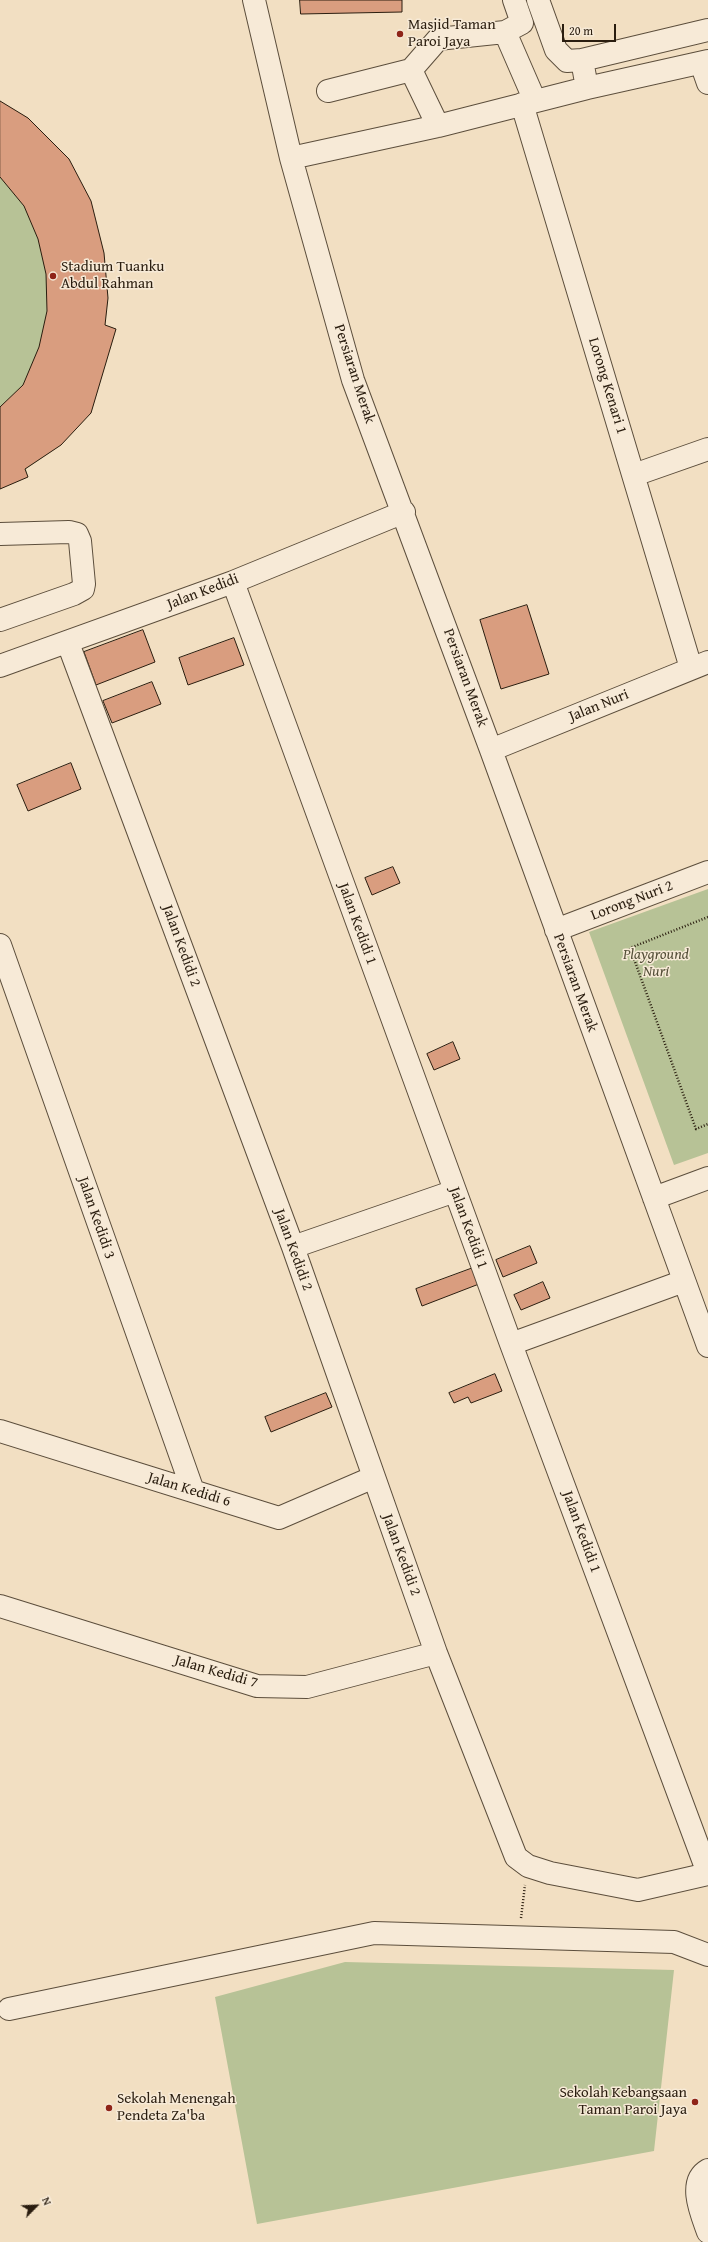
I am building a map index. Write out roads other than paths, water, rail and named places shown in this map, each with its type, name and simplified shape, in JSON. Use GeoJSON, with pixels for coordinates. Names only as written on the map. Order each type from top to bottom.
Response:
{"type":"FeatureCollection","features":[{"type":"Feature","properties":{"kind":"street","name":"Persiaran Merak"},"geometry":{"type":"LineString","coordinates":[[254,0],[291,158],[353,380],[404,512],[708,1346]]}},
{"type":"Feature","properties":{"kind":"street"},"geometry":{"type":"LineString","coordinates":[[328,92],[411,70],[438,39],[505,32],[522,23],[514,0]]}},
{"type":"Feature","properties":{"kind":"street"},"geometry":{"type":"LineString","coordinates":[[538,0],[556,50],[567,61],[582,60],[708,30]]}},
{"type":"Feature","properties":{"kind":"street","name":"Lorong Kenari 1"},"geometry":{"type":"LineString","coordinates":[[505,32],[529,102],[634,475],[700,665]]}},
{"type":"Feature","properties":{"kind":"street"},"geometry":{"type":"LineString","coordinates":[[582,60],[587,88]]}},
{"type":"Feature","properties":{"kind":"street"},"geometry":{"type":"LineString","coordinates":[[291,158],[438,126],[587,88],[706,69]]}},
{"type":"Feature","properties":{"kind":"street"},"geometry":{"type":"LineString","coordinates":[[411,70],[438,126]]}},
{"type":"Feature","properties":{"kind":"street"},"geometry":{"type":"LineString","coordinates":[[634,475],[708,449]]}},
{"type":"Feature","properties":{"kind":"street","name":"Jalan Kedidi"},"geometry":{"type":"LineString","coordinates":[[0,666],[68,643],[233,582],[404,512]]}},
{"type":"Feature","properties":{"kind":"street"},"geometry":{"type":"LineString","coordinates":[[0,534],[69,532],[77,534],[80,541],[84,577],[83,589],[0,620]]}},
{"type":"Feature","properties":{"kind":"street","name":"Jalan Kedidi 1"},"geometry":{"type":"LineString","coordinates":[[233,582],[511,1344],[708,1874]]}},
{"type":"Feature","properties":{"kind":"street","name":"Jalan Kedidi 2"},"geometry":{"type":"LineString","coordinates":[[68,643],[293,1246],[436,1653],[522,1862],[550,1873],[638,1890],[708,1874]]}},
{"type":"Feature","properties":{"kind":"street","name":"Jalan Nuri"},"geometry":{"type":"LineString","coordinates":[[491,750],[700,665]]}},
{"type":"Feature","properties":{"kind":"street","name":"Lorong Nuri 2"},"geometry":{"type":"LineString","coordinates":[[556,930],[708,872]]}},
{"type":"Feature","properties":{"kind":"street","name":"Jalan Kedidi 3"},"geometry":{"type":"LineString","coordinates":[[0,945],[193,1491]]}},
{"type":"Feature","properties":{"kind":"street"},"geometry":{"type":"LineString","coordinates":[[654,1198],[708,1178]]}},
{"type":"Feature","properties":{"kind":"street"},"geometry":{"type":"LineString","coordinates":[[293,1246],[455,1191]]}},
{"type":"Feature","properties":{"kind":"street"},"geometry":{"type":"LineString","coordinates":[[511,1344],[684,1281]]}},
{"type":"Feature","properties":{"kind":"street","name":"Jalan Kedidi 6"},"geometry":{"type":"LineString","coordinates":[[0,1432],[279,1518],[374,1477]]}},
{"type":"Feature","properties":{"kind":"street","name":"Jalan Kedidi 7"},"geometry":{"type":"LineString","coordinates":[[0,1606],[257,1686],[307,1687],[436,1653]]}},
{"type":"Feature","properties":{"kind":"street"},"geometry":{"type":"LineString","coordinates":[[9,2009],[374,1933],[518,1936],[674,1942],[708,1955]]}},
{"type":"Feature","properties":{"kind":"street"},"geometry":{"type":"LineString","coordinates":[[708,2170],[698,2182],[698,2206],[708,2232]]}},
{"type":"Feature","properties":{"kind":"place","name":"Masjid Taman Paroi Jaya"},"geometry":{"type":"Point","coordinates":[400,34]}},
{"type":"Feature","properties":{"kind":"place","name":"Stadium Tuanku Abdul Rahman"},"geometry":{"type":"Point","coordinates":[53,276]}},
{"type":"Feature","properties":{"kind":"place","name":"Sekolah Kebangsaan Taman Paroi Jaya"},"geometry":{"type":"Point","coordinates":[695,2102]}},
{"type":"Feature","properties":{"kind":"place","name":"Sekolah Menengah Pendeta Za'ba"},"geometry":{"type":"Point","coordinates":[109,2108]}},
{"type":"Feature","properties":{"kind":"park label","name":"Playground Nuri"},"geometry":{"type":"Point","coordinates":[656,964]}}]}
